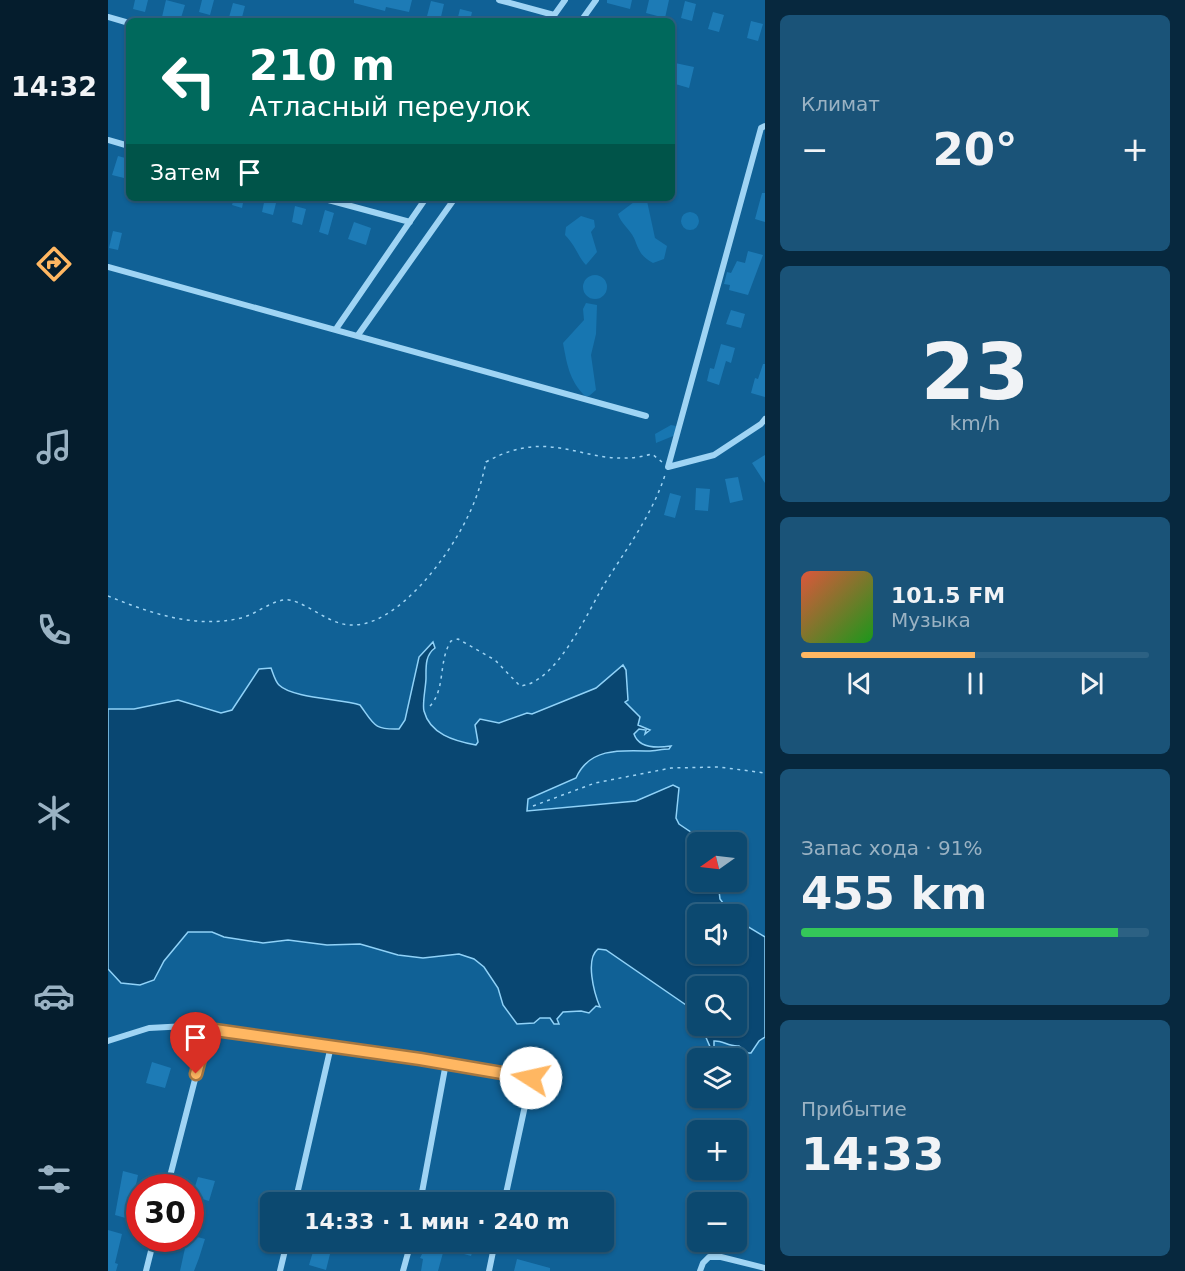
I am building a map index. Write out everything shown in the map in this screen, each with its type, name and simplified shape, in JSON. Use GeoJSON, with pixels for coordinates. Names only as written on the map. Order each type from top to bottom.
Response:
{"type":"FeatureCollection","features":[{"type":"Feature","properties":{"kind":"street"},"geometry":{"type":"LineString","coordinates":[[499,0],[554,15]]}},
{"type":"Feature","properties":{"kind":"street"},"geometry":{"type":"LineString","coordinates":[[552,18],[565,0]]}},
{"type":"Feature","properties":{"kind":"street"},"geometry":{"type":"LineString","coordinates":[[583,18],[596,0]]}},
{"type":"Feature","properties":{"kind":"street"},"geometry":{"type":"LineString","coordinates":[[108,17],[126,22]]}},
{"type":"Feature","properties":{"kind":"street"},"geometry":{"type":"LineString","coordinates":[[765,126],[761,128],[668,467],[714,455],[765,419]]}},
{"type":"Feature","properties":{"kind":"street"},"geometry":{"type":"LineString","coordinates":[[108,140],[126,145]]}},
{"type":"Feature","properties":{"kind":"street"},"geometry":{"type":"LineString","coordinates":[[332,201],[410,222]]}},
{"type":"Feature","properties":{"kind":"street"},"geometry":{"type":"LineString","coordinates":[[336,329],[424,201]]}},
{"type":"Feature","properties":{"kind":"street"},"geometry":{"type":"LineString","coordinates":[[358,335],[454,201]]}},
{"type":"Feature","properties":{"kind":"street"},"geometry":{"type":"LineString","coordinates":[[108,267],[646,416]]}},
{"type":"Feature","properties":{"kind":"street"},"geometry":{"type":"LineString","coordinates":[[108,1041],[149,1028],[187,1026],[446,1063],[531,1078],[506,1192]]}},
{"type":"Feature","properties":{"kind":"street"},"geometry":{"type":"LineString","coordinates":[[171,1174],[208,1029]]}},
{"type":"Feature","properties":{"kind":"street"},"geometry":{"type":"LineString","coordinates":[[298,1192],[331,1046]]}},
{"type":"Feature","properties":{"kind":"street"},"geometry":{"type":"LineString","coordinates":[[422,1192],[446,1063]]}},
{"type":"Feature","properties":{"kind":"street"},"geometry":{"type":"LineString","coordinates":[[146,1271],[151,1252]]}},
{"type":"Feature","properties":{"kind":"street"},"geometry":{"type":"LineString","coordinates":[[280,1271],[285,1252]]}},
{"type":"Feature","properties":{"kind":"street"},"geometry":{"type":"LineString","coordinates":[[403,1271],[408,1252]]}},
{"type":"Feature","properties":{"kind":"street"},"geometry":{"type":"LineString","coordinates":[[489,1271],[493,1252]]}},
{"type":"Feature","properties":{"kind":"street"},"geometry":{"type":"LineString","coordinates":[[700,1271],[703,1263],[709,1257],[721,1257],[765,1268]]}},
{"type":"Feature","properties":{"kind":"path"},"geometry":{"type":"LineString","coordinates":[[108,596],[150,613],[208,622],[244,617],[285,600],[294,601],[331,622],[351,626],[373,621],[399,606],[442,558],[468,518],[486,462],[491,459],[513,449],[545,445],[576,449],[617,459],[635,459],[652,454],[668,467],[656,504],[576,635],[548,670],[534,681],[520,686],[495,660],[458,639],[451,641],[442,661],[438,693],[430,706]]}},
{"type":"Feature","properties":{"kind":"path"},"geometry":{"type":"LineString","coordinates":[[532,806],[595,783],[671,768],[718,767],[765,773]]}},
{"type":"Feature","properties":{"kind":"shaded area"},"geometry":{"type":"Polygon","coordinates":[[[635,201],[647,201],[655,238],[667,246],[664,259],[653,263],[645,258],[618,214],[635,201]]]}},
{"type":"Feature","properties":{"kind":"shaded area"},"geometry":{"type":"Polygon","coordinates":[[[690,212],[696,215],[699,221],[696,227],[690,230],[684,227],[681,221],[684,215],[690,212]]]}},
{"type":"Feature","properties":{"kind":"shaded area"},"geometry":{"type":"Polygon","coordinates":[[[581,216],[594,220],[595,227],[591,232],[597,252],[586,265],[565,235],[566,227],[581,216]]]}},
{"type":"Feature","properties":{"kind":"shaded area"},"geometry":{"type":"Polygon","coordinates":[[[590,275],[600,275],[607,282],[607,292],[600,299],[590,299],[583,292],[583,282],[590,275]]]}},
{"type":"Feature","properties":{"kind":"shaded area"},"geometry":{"type":"Polygon","coordinates":[[[586,303],[597,305],[596,334],[591,355],[596,390],[589,396],[585,396],[572,378],[563,343],[584,320],[583,309],[586,303]]]}},
{"type":"Feature","properties":{"kind":"shaded area"},"geometry":{"type":"Polygon","coordinates":[[[671,425],[676,426],[678,434],[656,443],[655,434],[671,425]]]}},
{"type":"Feature","properties":{"kind":"shaded area"},"geometry":{"type":"Polygon","coordinates":[[[433,642],[435,648],[429,654],[426,666],[424,711],[427,719],[437,731],[444,735],[476,745],[478,742],[475,725],[480,719],[499,723],[527,713],[532,714],[596,688],[623,665],[626,670],[628,700],[625,702],[640,717],[638,725],[650,730],[645,734],[646,730],[639,729],[634,734],[636,739],[644,745],[671,746],[669,749],[616,751],[597,756],[582,768],[576,778],[528,799],[527,811],[636,801],[673,785],[679,788],[676,818],[679,824],[691,832],[687,832],[687,892],[719,892],[724,904],[687,904],[687,964],[747,964],[747,926],[765,937],[765,1037],[759,1041],[751,1053],[747,1052],[747,1048],[717,1041],[714,1041],[714,1048],[711,1048],[705,1036],[747,1036],[747,976],[687,976],[687,1006],[606,950],[598,949],[594,954],[591,968],[593,985],[600,1007],[596,1006],[589,1013],[563,1012],[557,1019],[559,1024],[554,1024],[550,1018],[540,1018],[534,1023],[517,1024],[503,1005],[498,988],[484,967],[474,959],[459,954],[423,958],[398,955],[360,944],[327,945],[288,940],[263,943],[224,937],[212,932],[188,932],[164,961],[154,980],[140,985],[121,983],[108,969],[108,709],[134,709],[178,700],[221,713],[232,710],[259,669],[271,668],[279,685],[285,689],[294,693],[360,705],[379,727],[399,729],[405,720],[419,657],[433,642]]]}},
{"type":"Feature","properties":{"kind":"building"},"geometry":{"type":"Polygon","coordinates":[[[135,0],[148,0],[145,12],[133,9],[135,0]]]}},
{"type":"Feature","properties":{"kind":"building"},"geometry":{"type":"Polygon","coordinates":[[[166,0],[185,5],[181,18],[162,17],[166,0]]]}},
{"type":"Feature","properties":{"kind":"building"},"geometry":{"type":"Polygon","coordinates":[[[202,0],[214,0],[210,15],[199,12],[202,0]]]}},
{"type":"Feature","properties":{"kind":"building"},"geometry":{"type":"Polygon","coordinates":[[[354,0],[412,0],[409,12],[386,7],[385,11],[354,3],[354,0]]]}},
{"type":"Feature","properties":{"kind":"building"},"geometry":{"type":"Polygon","coordinates":[[[607,0],[632,0],[630,9],[607,3],[607,0]]]}},
{"type":"Feature","properties":{"kind":"building"},"geometry":{"type":"Polygon","coordinates":[[[649,0],[669,0],[665,18],[646,13],[649,0]]]}},
{"type":"Feature","properties":{"kind":"building"},"geometry":{"type":"Polygon","coordinates":[[[431,1],[444,4],[441,18],[427,18],[431,1]]]}},
{"type":"Feature","properties":{"kind":"building"},"geometry":{"type":"Polygon","coordinates":[[[685,1],[696,4],[692,21],[681,18],[685,1]]]}},
{"type":"Feature","properties":{"kind":"building"},"geometry":{"type":"Polygon","coordinates":[[[233,3],[245,6],[242,18],[229,18],[233,3]]]}},
{"type":"Feature","properties":{"kind":"building"},"geometry":{"type":"Polygon","coordinates":[[[460,9],[472,12],[471,18],[458,18],[460,9]]]}},
{"type":"Feature","properties":{"kind":"building"},"geometry":{"type":"Polygon","coordinates":[[[713,12],[724,15],[719,32],[708,29],[713,12]]]}},
{"type":"Feature","properties":{"kind":"building"},"geometry":{"type":"Polygon","coordinates":[[[751,21],[763,24],[758,41],[747,38],[751,21]]]}},
{"type":"Feature","properties":{"kind":"building"},"geometry":{"type":"Polygon","coordinates":[[[675,63],[694,67],[689,88],[675,84],[675,63]]]}},
{"type":"Feature","properties":{"kind":"building"},"geometry":{"type":"Polygon","coordinates":[[[118,156],[126,158],[124,178],[112,175],[118,156]]]}},
{"type":"Feature","properties":{"kind":"building"},"geometry":{"type":"Polygon","coordinates":[[[762,193],[765,193],[765,222],[755,219],[762,193]]]}},
{"type":"Feature","properties":{"kind":"building"},"geometry":{"type":"Polygon","coordinates":[[[233,201],[243,201],[242,208],[232,205],[233,201]]]}},
{"type":"Feature","properties":{"kind":"building"},"geometry":{"type":"Polygon","coordinates":[[[264,201],[276,201],[273,215],[262,212],[264,201]]]}},
{"type":"Feature","properties":{"kind":"building"},"geometry":{"type":"Polygon","coordinates":[[[295,206],[306,209],[302,225],[292,222],[295,206]]]}},
{"type":"Feature","properties":{"kind":"building"},"geometry":{"type":"Polygon","coordinates":[[[325,210],[334,213],[328,235],[319,232],[325,210]]]}},
{"type":"Feature","properties":{"kind":"building"},"geometry":{"type":"Polygon","coordinates":[[[354,222],[371,228],[366,245],[348,239],[354,222]]]}},
{"type":"Feature","properties":{"kind":"building"},"geometry":{"type":"Polygon","coordinates":[[[113,231],[122,233],[118,250],[109,248],[113,231]]]}},
{"type":"Feature","properties":{"kind":"building"},"geometry":{"type":"Polygon","coordinates":[[[748,251],[763,255],[748,295],[729,290],[730,285],[724,284],[727,272],[731,273],[737,261],[745,263],[748,251]]]}},
{"type":"Feature","properties":{"kind":"building"},"geometry":{"type":"Polygon","coordinates":[[[731,310],[745,314],[741,328],[726,324],[731,310]]]}},
{"type":"Feature","properties":{"kind":"building"},"geometry":{"type":"Polygon","coordinates":[[[721,344],[735,348],[731,363],[726,361],[719,385],[707,381],[710,368],[714,369],[721,344]]]}},
{"type":"Feature","properties":{"kind":"building"},"geometry":{"type":"Polygon","coordinates":[[[763,364],[765,364],[765,397],[751,393],[755,378],[758,379],[763,364]]]}},
{"type":"Feature","properties":{"kind":"building"},"geometry":{"type":"Polygon","coordinates":[[[765,455],[765,483],[752,463],[765,455]]]}},
{"type":"Feature","properties":{"kind":"building"},"geometry":{"type":"Polygon","coordinates":[[[738,477],[743,500],[730,503],[725,479],[738,477]]]}},
{"type":"Feature","properties":{"kind":"building"},"geometry":{"type":"Polygon","coordinates":[[[696,488],[710,489],[708,511],[695,510],[696,488]]]}},
{"type":"Feature","properties":{"kind":"building"},"geometry":{"type":"Polygon","coordinates":[[[670,493],[681,496],[675,518],[664,515],[670,493]]]}},
{"type":"Feature","properties":{"kind":"building"},"geometry":{"type":"Polygon","coordinates":[[[152,1062],[171,1068],[165,1088],[146,1083],[152,1062]]]}},
{"type":"Feature","properties":{"kind":"building"},"geometry":{"type":"Polygon","coordinates":[[[123,1171],[134,1174],[126,1174],[126,1218],[115,1215],[123,1171]]]}},
{"type":"Feature","properties":{"kind":"building"},"geometry":{"type":"Polygon","coordinates":[[[204,1178],[215,1181],[209,1201],[204,1200],[204,1178]]]}},
{"type":"Feature","properties":{"kind":"building"},"geometry":{"type":"Polygon","coordinates":[[[108,1230],[122,1234],[115,1263],[118,1264],[116,1271],[108,1271],[108,1230]]]}},
{"type":"Feature","properties":{"kind":"building"},"geometry":{"type":"Polygon","coordinates":[[[184,1252],[201,1252],[194,1271],[180,1271],[184,1252]]]}},
{"type":"Feature","properties":{"kind":"building"},"geometry":{"type":"Polygon","coordinates":[[[313,1252],[330,1252],[326,1270],[309,1265],[313,1252]]]}},
{"type":"Feature","properties":{"kind":"building"},"geometry":{"type":"Polygon","coordinates":[[[423,1252],[443,1252],[438,1271],[421,1271],[423,1259],[420,1258],[423,1252]]]}},
{"type":"Feature","properties":{"kind":"building"},"geometry":{"type":"Polygon","coordinates":[[[457,1252],[472,1252],[471,1256],[457,1252]]]}},
{"type":"Feature","properties":{"kind":"building"},"geometry":{"type":"Polygon","coordinates":[[[517,1259],[550,1268],[550,1271],[514,1271],[517,1259]]]}},
{"type":"Feature","properties":{"kind":"route"},"geometry":{"type":"LineString","coordinates":[[196,1074],[208,1029],[420,1059],[531,1078]]}}]}
